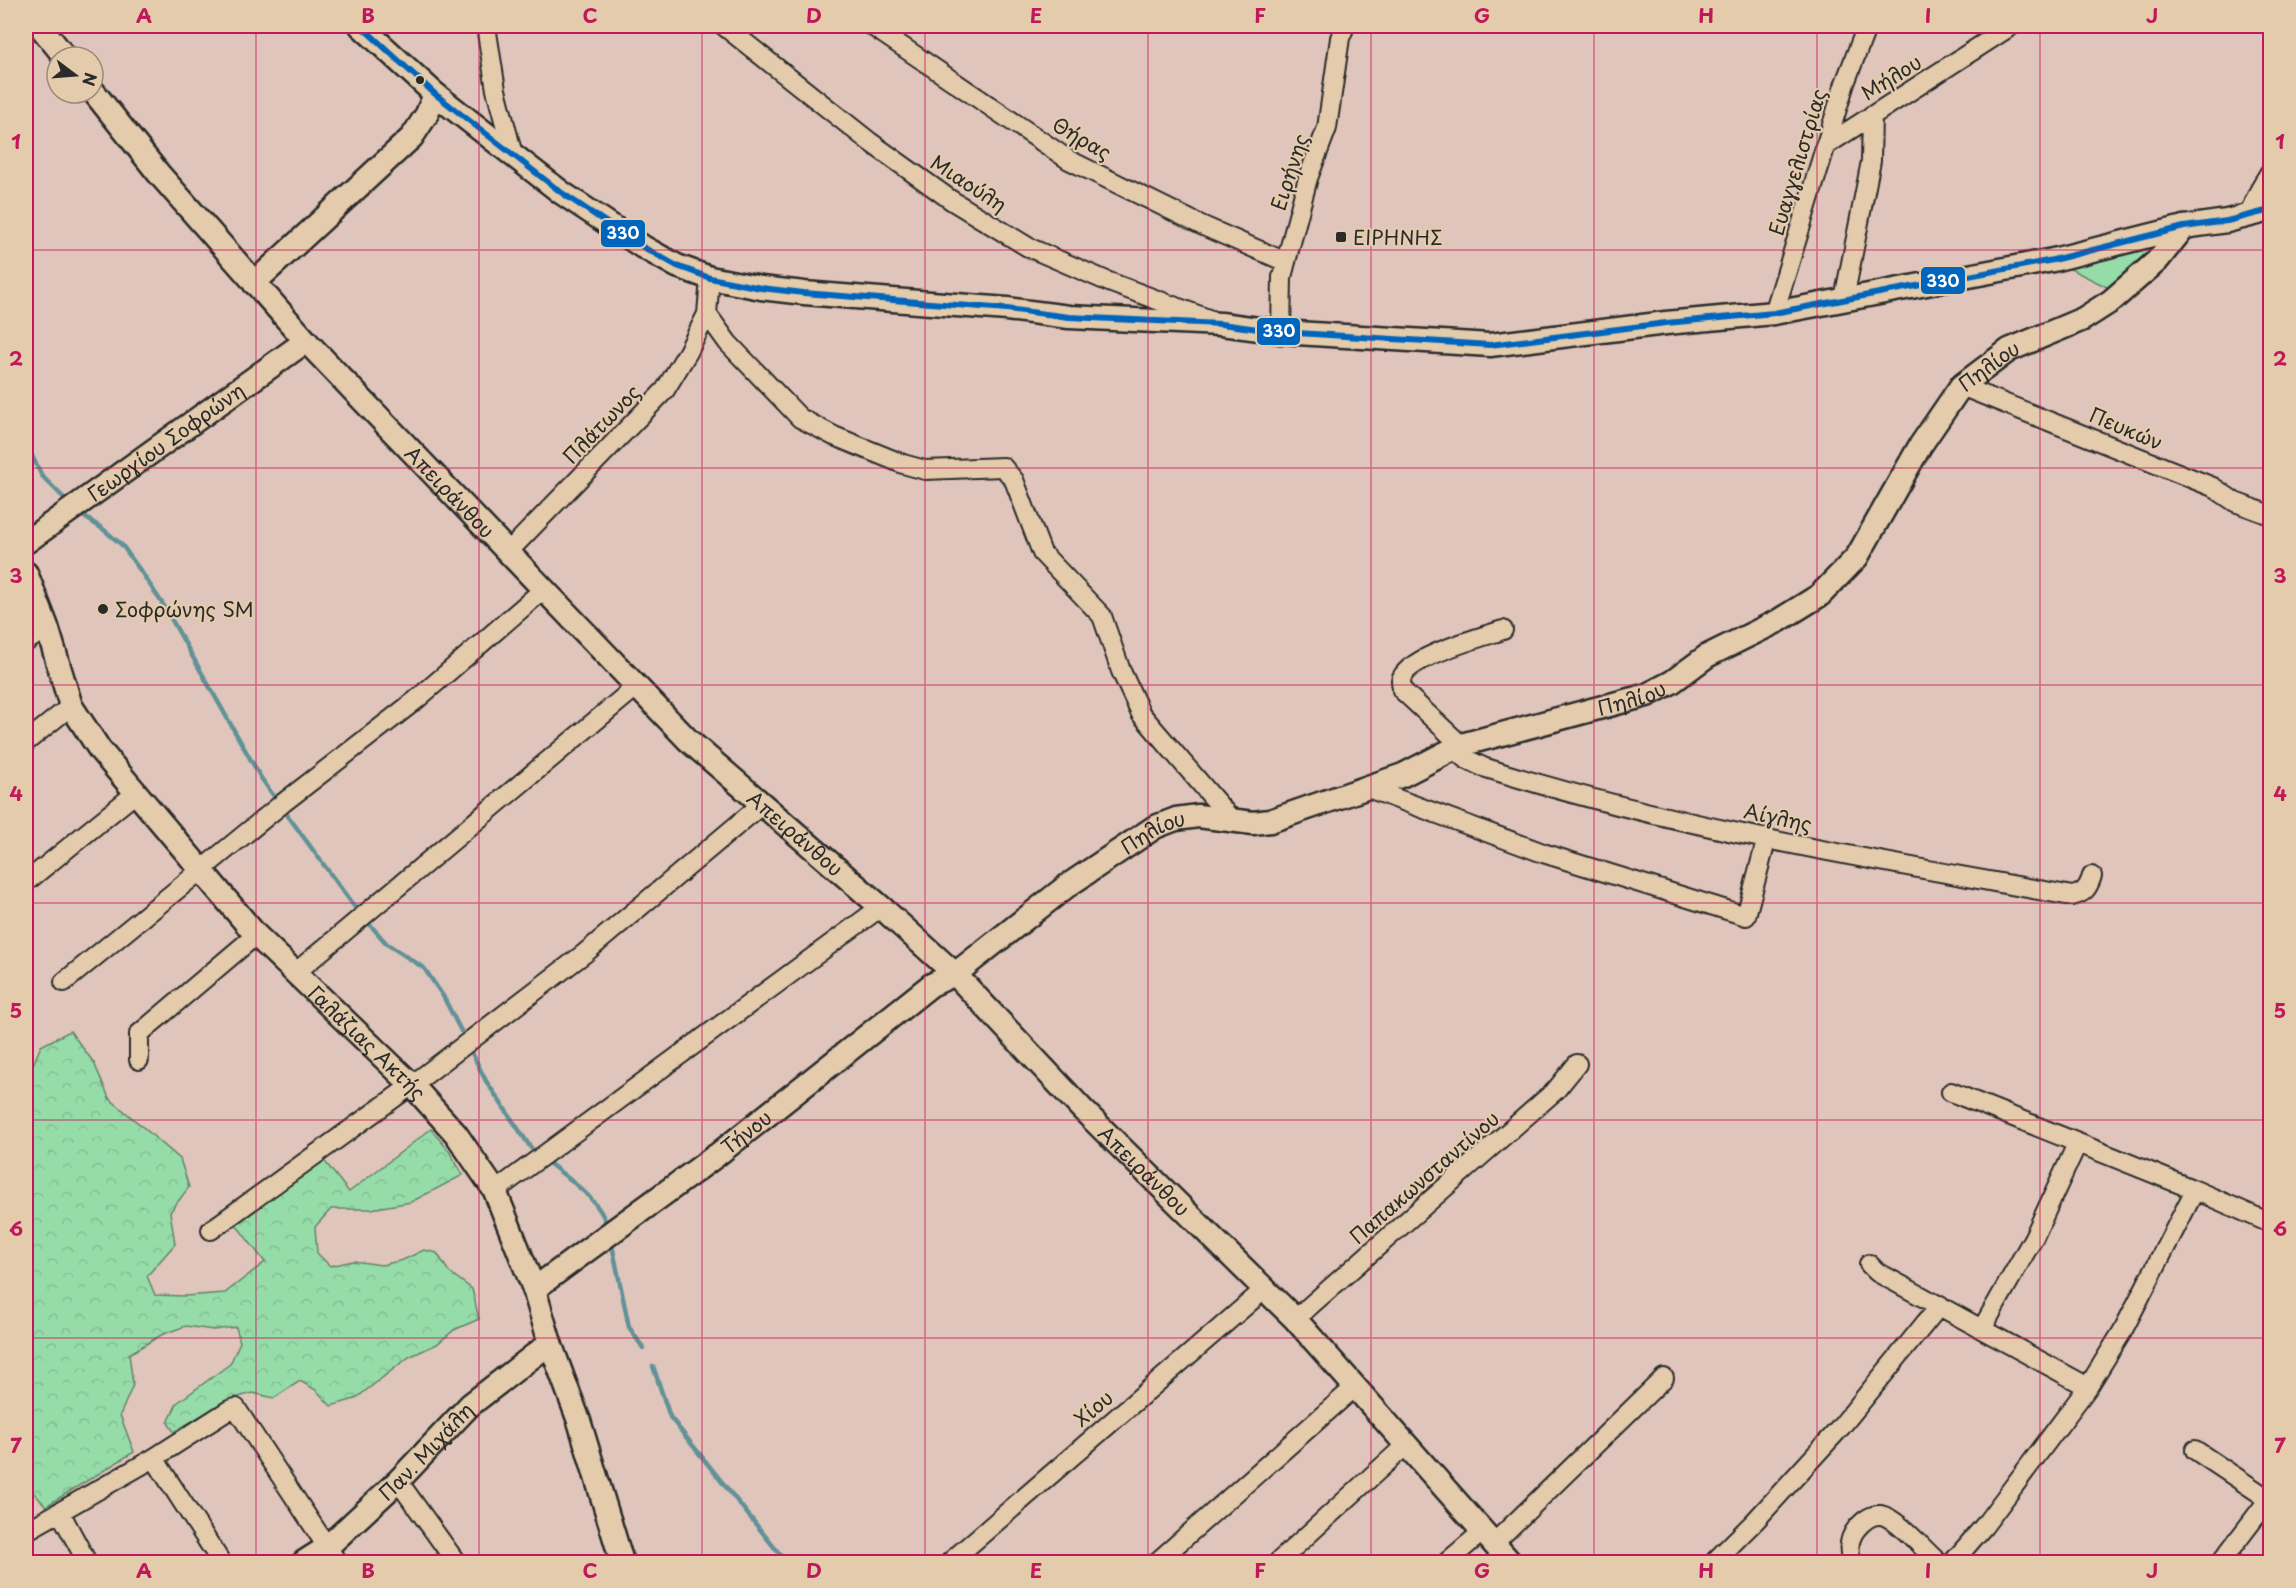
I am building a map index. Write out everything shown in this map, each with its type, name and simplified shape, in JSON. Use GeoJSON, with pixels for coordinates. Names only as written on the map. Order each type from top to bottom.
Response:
{"type":"FeatureCollection","features":[{"type":"Feature","properties":{"kind":"street"},"geometry":{"type":"LineString","coordinates":[[40,26],[55,45]]}},
{"type":"Feature","properties":{"kind":"street"},"geometry":{"type":"LineString","coordinates":[[361,26],[435,94],[562,193],[643,247],[677,266],[710,278],[760,288],[804,293],[996,308],[1069,317],[1221,324],[1281,332],[1490,345],[1665,323],[1774,313],[2053,260],[2184,227],[2271,210]]}},
{"type":"Feature","properties":{"kind":"street"},"geometry":{"type":"LineString","coordinates":[[486,26],[496,90],[513,155]]}},
{"type":"Feature","properties":{"kind":"street","name":"Μιαούλη"},"geometry":{"type":"LineString","coordinates":[[724,26],[870,142],[951,200],[1028,247],[1109,282],[1221,324]]}},
{"type":"Feature","properties":{"kind":"street","name":"Θήρας"},"geometry":{"type":"LineString","coordinates":[[872,26],[1069,160],[1201,225],[1286,262]]}},
{"type":"Feature","properties":{"kind":"street","name":"Ειρήνης"},"geometry":{"type":"LineString","coordinates":[[1281,332],[1282,277],[1308,178],[1327,128],[1340,38],[1345,26]]}},
{"type":"Feature","properties":{"kind":"street","name":"Μήλου"},"geometry":{"type":"LineString","coordinates":[[1825,146],[2011,26]]}},
{"type":"Feature","properties":{"kind":"street","name":"Ευαγγελιστρίας"},"geometry":{"type":"LineString","coordinates":[[1774,313],[1863,27]]}},
{"type":"Feature","properties":{"kind":"street"},"geometry":{"type":"LineString","coordinates":[[254,284],[412,136],[427,114],[435,94]]}},
{"type":"Feature","properties":{"kind":"street","name":"Απειράνθου"},"geometry":{"type":"LineString","coordinates":[[104,105],[166,182],[306,341],[688,740],[955,974],[1083,1110],[1266,1288],[1510,1563]]}},
{"type":"Feature","properties":{"kind":"street"},"geometry":{"type":"LineString","coordinates":[[1844,299],[1871,161],[1872,115]]}},
{"type":"Feature","properties":{"kind":"street"},"geometry":{"type":"LineString","coordinates":[[2248,215],[2262,185],[2271,172]]}},
{"type":"Feature","properties":{"kind":"street","name":"Πηλίου"},"geometry":{"type":"LineString","coordinates":[[955,974],[1067,886],[1155,827],[1176,819],[1198,816],[1252,823],[1270,821],[1402,775],[1456,747],[1647,695],[1672,682],[1707,656],[1778,621],[1820,596],[1857,557],[1920,446],[1961,386],[2009,350],[2083,319],[2111,301],[2157,261],[2184,227]]}},
{"type":"Feature","properties":{"kind":"street"},"geometry":{"type":"LineString","coordinates":[[710,278],[707,314],[728,343],[800,418],[834,436],[925,470],[1003,467],[1014,480],[1042,553],[1102,616],[1121,671],[1141,714],[1231,819]]}},
{"type":"Feature","properties":{"kind":"street","name":"Πλάτωνος"},"geometry":{"type":"LineString","coordinates":[[508,552],[665,390],[707,314]]}},
{"type":"Feature","properties":{"kind":"street","name":"Γεωργίου Σοφρώνη"},"geometry":{"type":"LineString","coordinates":[[26,542],[306,341]]}},
{"type":"Feature","properties":{"kind":"street","name":"Πευκών"},"geometry":{"type":"LineString","coordinates":[[1961,386],[2213,487],[2235,502],[2271,514]]}},
{"type":"Feature","properties":{"kind":"street","name":"Γαλάζιας Ακτής"},"geometry":{"type":"LineString","coordinates":[[26,573],[47,627],[71,706],[100,750],[256,935],[412,1085],[456,1134],[495,1191],[534,1288],[550,1343],[579,1421],[622,1563]]}},
{"type":"Feature","properties":{"kind":"street"},"geometry":{"type":"LineString","coordinates":[[64,982],[200,870],[416,700],[544,589]]}},
{"type":"Feature","properties":{"kind":"street"},"geometry":{"type":"LineString","coordinates":[[26,642],[47,627]]}},
{"type":"Feature","properties":{"kind":"street","name":"Αίγλης"},"geometry":{"type":"LineString","coordinates":[[1503,630],[1432,654],[1407,670],[1401,680],[1402,690],[1466,759],[1484,767],[1597,801],[1767,838],[2072,896],[2081,894],[2088,888],[2092,876]]}},
{"type":"Feature","properties":{"kind":"street"},"geometry":{"type":"LineString","coordinates":[[295,973],[637,686]]}},
{"type":"Feature","properties":{"kind":"street"},"geometry":{"type":"LineString","coordinates":[[26,742],[71,706]]}},
{"type":"Feature","properties":{"kind":"street"},"geometry":{"type":"LineString","coordinates":[[1368,788],[1543,853],[1746,916],[1767,838]]}},
{"type":"Feature","properties":{"kind":"street"},"geometry":{"type":"LineString","coordinates":[[26,882],[137,792]]}},
{"type":"Feature","properties":{"kind":"street"},"geometry":{"type":"LineString","coordinates":[[211,1230],[412,1085],[585,953],[761,805]]}},
{"type":"Feature","properties":{"kind":"street"},"geometry":{"type":"LineString","coordinates":[[495,1191],[881,907]]}},
{"type":"Feature","properties":{"kind":"street"},"geometry":{"type":"LineString","coordinates":[[139,1060],[139,1034],[256,935]]}},
{"type":"Feature","properties":{"kind":"street","name":"Τήνου"},"geometry":{"type":"LineString","coordinates":[[534,1288],[717,1155],[931,985],[955,974]]}},
{"type":"Feature","properties":{"kind":"street","name":"Παπακωνσταντίνου"},"geometry":{"type":"LineString","coordinates":[[1295,1319],[1556,1090],[1577,1064]]}},
{"type":"Feature","properties":{"kind":"street"},"geometry":{"type":"LineString","coordinates":[[1951,1092],[2271,1223]]}},
{"type":"Feature","properties":{"kind":"street"},"geometry":{"type":"LineString","coordinates":[[1982,1329],[2034,1237],[2077,1144]]}},
{"type":"Feature","properties":{"kind":"street"},"geometry":{"type":"LineString","coordinates":[[1953,1563],[1984,1526],[2088,1387],[2122,1332],[2195,1190]]}},
{"type":"Feature","properties":{"kind":"street"},"geometry":{"type":"LineString","coordinates":[[1869,1264],[1877,1272],[2088,1387]]}},
{"type":"Feature","properties":{"kind":"street","name":"Χίου"},"geometry":{"type":"LineString","coordinates":[[950,1563],[1266,1288]]}},
{"type":"Feature","properties":{"kind":"street"},"geometry":{"type":"LineString","coordinates":[[1714,1563],[1840,1428],[1940,1305]]}},
{"type":"Feature","properties":{"kind":"street","name":"Παν. Μιχάλη"},"geometry":{"type":"LineString","coordinates":[[304,1563],[332,1555],[470,1405],[550,1343]]}},
{"type":"Feature","properties":{"kind":"street"},"geometry":{"type":"LineString","coordinates":[[1447,1563],[1488,1538],[1664,1378]]}},
{"type":"Feature","properties":{"kind":"street"},"geometry":{"type":"LineString","coordinates":[[1157,1563],[1355,1387]]}},
{"type":"Feature","properties":{"kind":"street"},"geometry":{"type":"LineString","coordinates":[[26,1531],[154,1458],[229,1410],[236,1408],[332,1555]]}},
{"type":"Feature","properties":{"kind":"street"},"geometry":{"type":"LineString","coordinates":[[1278,1563],[1406,1445]]}},
{"type":"Feature","properties":{"kind":"street"},"geometry":{"type":"LineString","coordinates":[[2195,1450],[2270,1500],[2221,1563]]}},
{"type":"Feature","properties":{"kind":"street"},"geometry":{"type":"LineString","coordinates":[[154,1458],[221,1563]]}},
{"type":"Feature","properties":{"kind":"street"},"geometry":{"type":"LineString","coordinates":[[398,1481],[456,1563]]}},
{"type":"Feature","properties":{"kind":"street"},"geometry":{"type":"LineString","coordinates":[[60,1512],[87,1563]]}},
{"type":"Feature","properties":{"kind":"street"},"geometry":{"type":"LineString","coordinates":[[1852,1563],[1849,1542],[1857,1528],[1871,1516],[1881,1515],[1893,1521],[1938,1563]]}},
{"type":"Feature","properties":{"kind":"green space"},"geometry":{"type":"Polygon","coordinates":[[[2158,242],[2109,288],[2064,266],[2158,242]]]}},
{"type":"Feature","properties":{"kind":"green space"},"geometry":{"type":"Polygon","coordinates":[[[70,1031],[94,1063],[109,1098],[180,1159],[189,1187],[170,1212],[175,1244],[147,1276],[155,1295],[185,1296],[225,1293],[265,1262],[233,1221],[322,1158],[349,1192],[431,1129],[449,1151],[463,1175],[411,1202],[371,1209],[331,1209],[315,1227],[317,1253],[330,1266],[353,1261],[382,1265],[403,1260],[424,1250],[437,1253],[449,1272],[472,1289],[479,1319],[454,1330],[437,1344],[409,1357],[355,1399],[331,1406],[316,1390],[300,1381],[274,1398],[253,1393],[227,1400],[174,1432],[168,1423],[177,1403],[230,1364],[240,1342],[236,1327],[213,1330],[186,1326],[163,1334],[129,1354],[133,1385],[120,1415],[134,1452],[46,1506],[26,1485],[26,1081],[41,1046],[70,1031]]]}},
{"type":"Feature","properties":{"kind":"waterway"},"geometry":{"type":"LineString","coordinates":[[26,444],[42,476],[63,497]]}},
{"type":"Feature","properties":{"kind":"waterway"},"geometry":{"type":"LineString","coordinates":[[80,514],[122,545],[142,573],[164,606],[261,778],[278,802]]}},
{"type":"Feature","properties":{"kind":"waterway"},"geometry":{"type":"LineString","coordinates":[[283,809],[359,913]]}},
{"type":"Feature","properties":{"kind":"waterway"},"geometry":{"type":"LineString","coordinates":[[365,919],[387,944],[424,968],[443,996],[461,1031]]}},
{"type":"Feature","properties":{"kind":"waterway"},"geometry":{"type":"LineString","coordinates":[[473,1055],[486,1081],[531,1148],[538,1153]]}},
{"type":"Feature","properties":{"kind":"waterway"},"geometry":{"type":"LineString","coordinates":[[544,1159],[590,1197],[607,1226]]}},
{"type":"Feature","properties":{"kind":"waterway"},"geometry":{"type":"LineString","coordinates":[[611,1240],[629,1327],[643,1348]]}},
{"type":"Feature","properties":{"kind":"waterway"},"geometry":{"type":"LineString","coordinates":[[653,1366],[670,1417],[786,1562]]}},
{"type":"Feature","properties":{"kind":"transit line","name":"330"},"geometry":{"type":"LineString","coordinates":[[361,26],[435,94],[562,193],[643,247],[677,266],[710,278],[761,288],[804,293],[1007,309],[1069,317],[1221,324],[1281,332],[1490,345],[1666,323],[1774,313],[2053,260],[2184,227],[2227,221],[2270,210]]}},
{"type":"Feature","properties":{"kind":"place","name":"ΕΙΡΗΝΗΣ"},"geometry":{"type":"Point","coordinates":[1341,237]}},
{"type":"Feature","properties":{"kind":"place","name":"Σοφρώνης SM"},"geometry":{"type":"Point","coordinates":[103,609]}}]}
